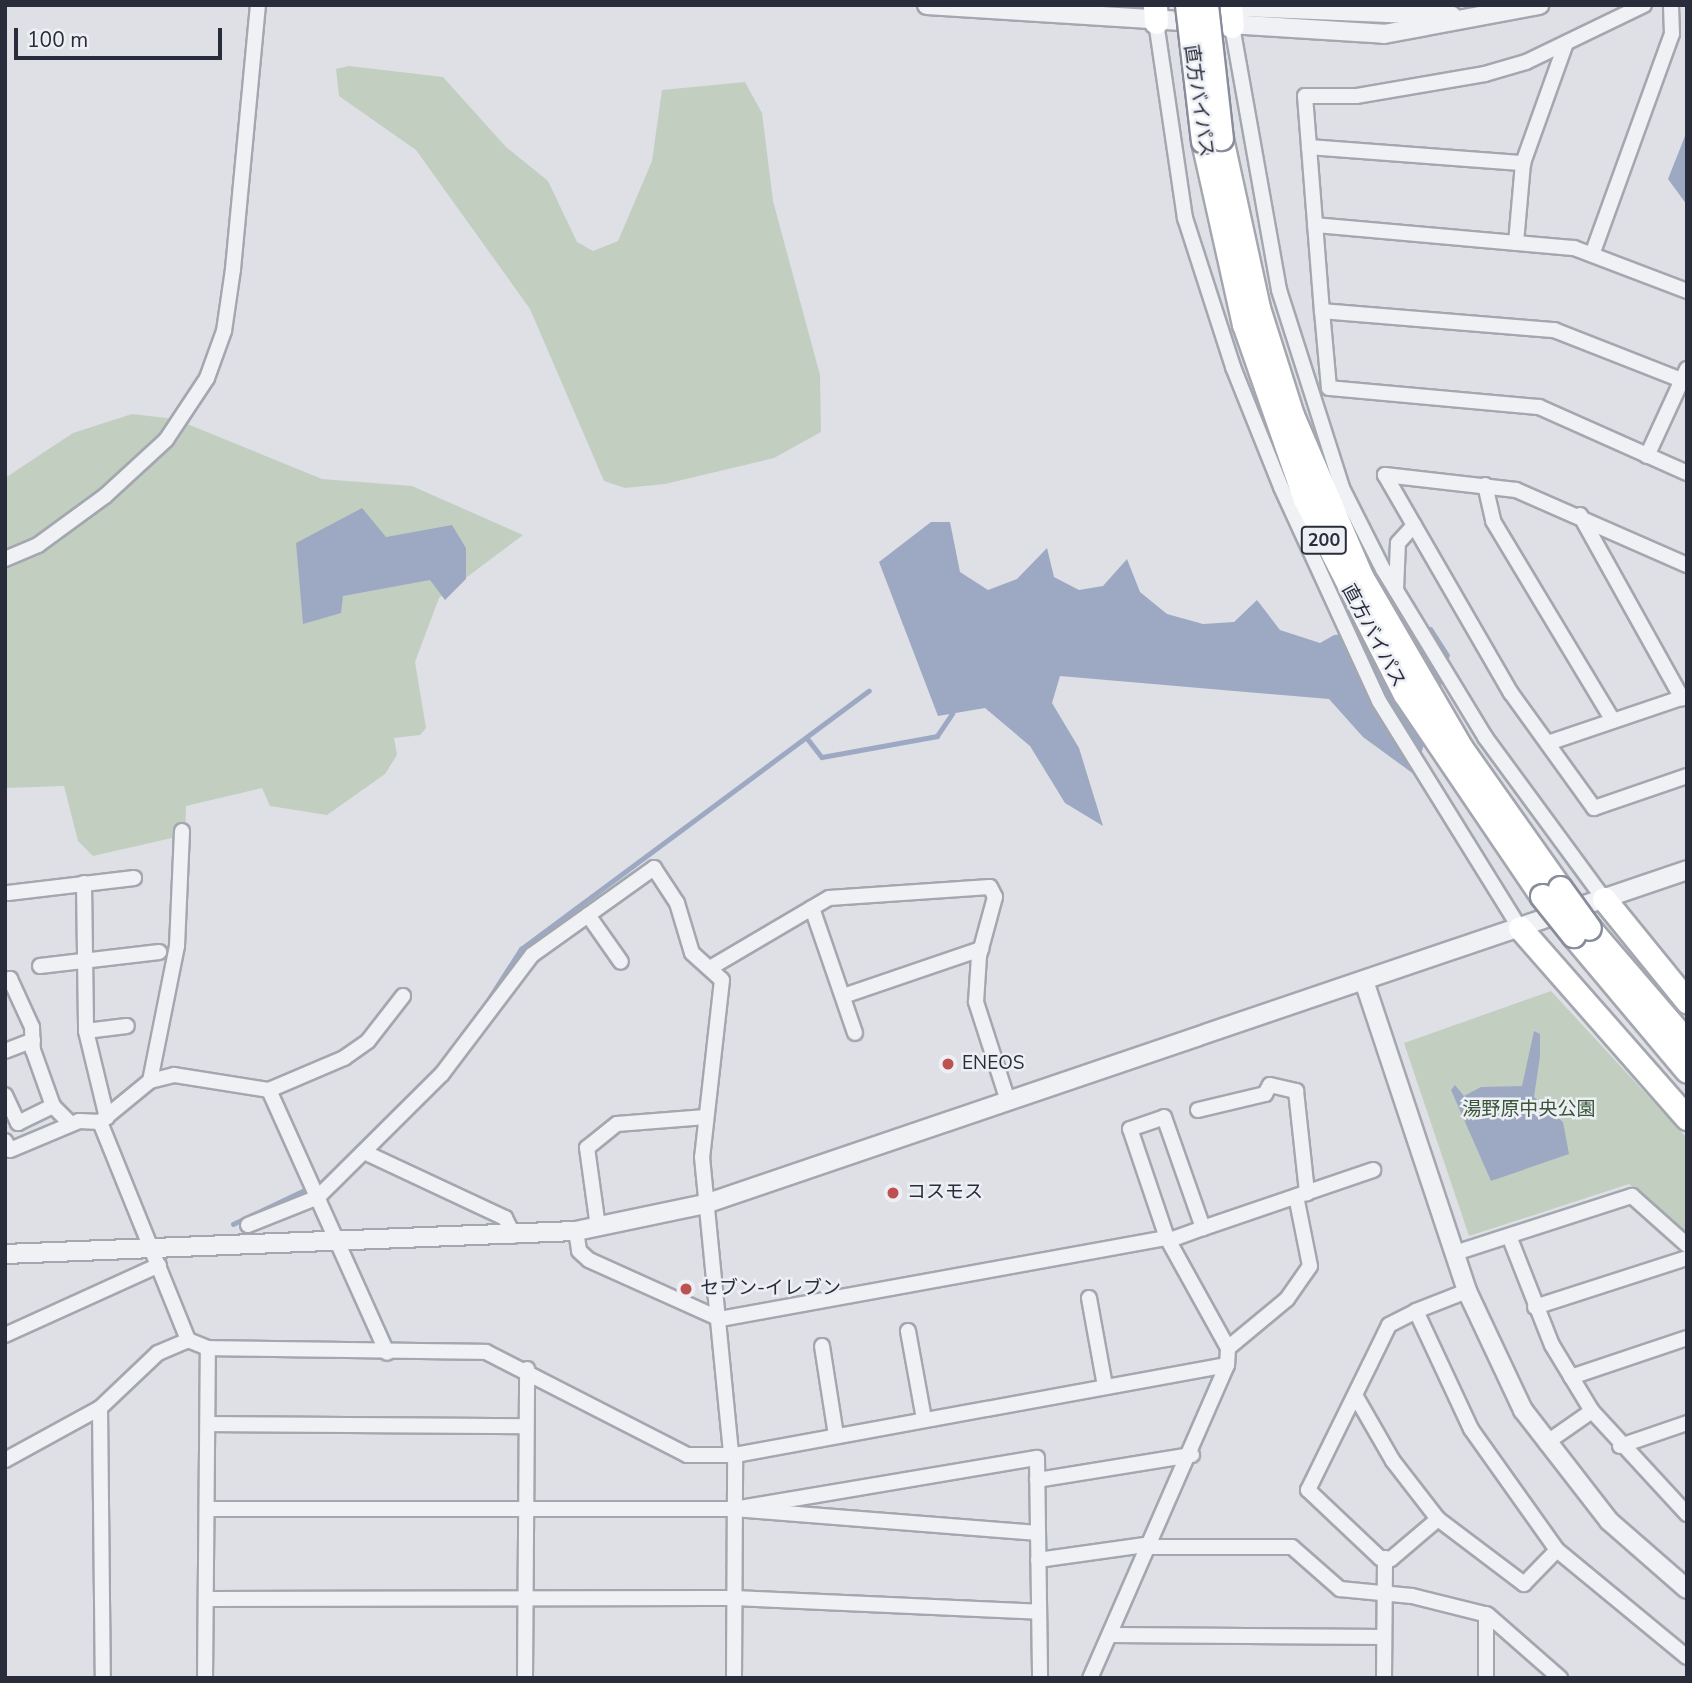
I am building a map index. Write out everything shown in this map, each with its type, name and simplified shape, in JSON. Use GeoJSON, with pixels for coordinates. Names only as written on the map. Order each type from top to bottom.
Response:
{"type":"FeatureCollection","features":[{"type":"Feature","properties":{"kind":"highway","name":"直方バイパス"},"geometry":{"type":"LineString","coordinates":[[1189,5],[1244,324],[1305,499],[1405,694],[1687,1071]]}},
{"type":"Feature","properties":{"kind":"highway","name":"直方バイパス"},"geometry":{"type":"LineString","coordinates":[[1206,5],[1212,140]]}},
{"type":"Feature","properties":{"kind":"highway"},"geometry":{"type":"LineString","coordinates":[[1604,899],[1687,1001]]}},
{"type":"Feature","properties":{"kind":"highway"},"geometry":{"type":"LineString","coordinates":[[1520,928],[1687,1118]]}},
{"type":"Feature","properties":{"kind":"highway","name":"直方バイパス"},"geometry":{"type":"LineString","coordinates":[[1581,932],[1687,1042]]}},
{"type":"Feature","properties":{"kind":"street"},"geometry":{"type":"LineString","coordinates":[[5,559],[38,545],[105,496],[166,440],[207,378],[229,294],[258,5]]}},
{"type":"Feature","properties":{"kind":"street"},"geometry":{"type":"LineString","coordinates":[[927,5],[1155,14],[1366,17],[1532,7]]}},
{"type":"Feature","properties":{"kind":"street"},"geometry":{"type":"LineString","coordinates":[[1189,5],[1231,13]]}},
{"type":"Feature","properties":{"kind":"street"},"geometry":{"type":"LineString","coordinates":[[1644,5],[1526,62],[1425,87],[1305,96],[1322,312],[1329,388],[1539,407],[1687,473]]}},
{"type":"Feature","properties":{"kind":"street"},"geometry":{"type":"LineString","coordinates":[[1593,252],[1672,34],[1671,5]]}},
{"type":"Feature","properties":{"kind":"street"},"geometry":{"type":"LineString","coordinates":[[1231,13],[1279,290],[1309,397],[1342,488],[1396,591],[1485,737],[1604,899]]}},
{"type":"Feature","properties":{"kind":"street"},"geometry":{"type":"LineString","coordinates":[[1155,14],[1185,218],[1276,475],[1378,701],[1520,928]]}},
{"type":"Feature","properties":{"kind":"street"},"geometry":{"type":"LineString","coordinates":[[1516,243],[1522,163],[1566,43]]}},
{"type":"Feature","properties":{"kind":"street"},"geometry":{"type":"LineString","coordinates":[[1309,147],[1522,163]]}},
{"type":"Feature","properties":{"kind":"street"},"geometry":{"type":"LineString","coordinates":[[1315,225],[1593,252],[1687,291]]}},
{"type":"Feature","properties":{"kind":"street"},"geometry":{"type":"LineString","coordinates":[[1322,312],[1553,330],[1685,377],[1647,456]]}},
{"type":"Feature","properties":{"kind":"street"},"geometry":{"type":"LineString","coordinates":[[1687,565],[1580,514],[1485,485],[1385,475],[1511,693],[1594,808],[1687,776]]}},
{"type":"Feature","properties":{"kind":"street"},"geometry":{"type":"LineString","coordinates":[[1485,485],[1493,521],[1613,721]]}},
{"type":"Feature","properties":{"kind":"street"},"geometry":{"type":"LineString","coordinates":[[1548,743],[1684,697],[1580,514]]}},
{"type":"Feature","properties":{"kind":"street"},"geometry":{"type":"LineString","coordinates":[[1396,591],[1398,543],[1414,526]]}},
{"type":"Feature","properties":{"kind":"street"},"geometry":{"type":"LineString","coordinates":[[150,1081],[177,946],[182,831]]}},
{"type":"Feature","properties":{"kind":"street"},"geometry":{"type":"LineString","coordinates":[[248,1225],[315,1191],[364,1152],[486,1023],[531,955],[654,868],[677,903],[692,953],[722,980],[706,1117],[705,1204],[720,1319],[733,1454],[734,1678]]}},
{"type":"Feature","properties":{"kind":"street"},"geometry":{"type":"LineString","coordinates":[[5,1254],[156,1258],[338,1244],[514,1236],[576,1231],[705,1204],[1687,870]]}},
{"type":"Feature","properties":{"kind":"street"},"geometry":{"type":"LineString","coordinates":[[8,893],[134,878]]}},
{"type":"Feature","properties":{"kind":"street"},"geometry":{"type":"LineString","coordinates":[[85,883],[88,960],[86,1031],[103,1120],[188,1339],[208,1348],[387,1353],[486,1352],[527,1369],[687,1455],[733,1454],[1227,1366]]}},
{"type":"Feature","properties":{"kind":"street"},"geometry":{"type":"LineString","coordinates":[[709,968],[829,898],[990,887],[996,897],[981,949],[976,1002],[1008,1101]]}},
{"type":"Feature","properties":{"kind":"street"},"geometry":{"type":"LineString","coordinates":[[812,908],[855,1033]]}},
{"type":"Feature","properties":{"kind":"street"},"geometry":{"type":"LineString","coordinates":[[588,915],[621,962]]}},
{"type":"Feature","properties":{"kind":"street"},"geometry":{"type":"LineString","coordinates":[[843,996],[981,949]]}},
{"type":"Feature","properties":{"kind":"street"},"geometry":{"type":"LineString","coordinates":[[40,966],[159,952]]}},
{"type":"Feature","properties":{"kind":"street"},"geometry":{"type":"LineString","coordinates":[[5,982],[10,979],[33,1040],[53,1106],[71,1124]]}},
{"type":"Feature","properties":{"kind":"street"},"geometry":{"type":"LineString","coordinates":[[1364,981],[1467,1291],[1494,1354],[1546,1443],[1609,1521],[1687,1589]]}},
{"type":"Feature","properties":{"kind":"street"},"geometry":{"type":"LineString","coordinates":[[7,1148],[71,1124],[103,1120],[150,1081],[174,1075],[269,1090],[313,1076],[352,1053],[403,996]]}},
{"type":"Feature","properties":{"kind":"street"},"geometry":{"type":"LineString","coordinates":[[86,1031],[127,1026]]}},
{"type":"Feature","properties":{"kind":"street"},"geometry":{"type":"LineString","coordinates":[[5,1051],[33,1040]]}},
{"type":"Feature","properties":{"kind":"street"},"geometry":{"type":"LineString","coordinates":[[1198,1110],[1265,1094],[1270,1085],[1296,1091],[1302,1195],[1310,1266],[1287,1299],[1228,1348]]}},
{"type":"Feature","properties":{"kind":"street"},"geometry":{"type":"LineString","coordinates":[[269,1090],[387,1353]]}},
{"type":"Feature","properties":{"kind":"street"},"geometry":{"type":"LineString","coordinates":[[5,1096],[18,1123],[53,1106]]}},
{"type":"Feature","properties":{"kind":"street"},"geometry":{"type":"LineString","coordinates":[[598,1227],[587,1147],[617,1124],[706,1117]]}},
{"type":"Feature","properties":{"kind":"street"},"geometry":{"type":"LineString","coordinates":[[1090,1678],[1192,1455],[1227,1366],[1228,1348],[1168,1240],[1130,1129],[1164,1117],[1203,1228]]}},
{"type":"Feature","properties":{"kind":"street"},"geometry":{"type":"LineString","coordinates":[[364,1152],[505,1218],[514,1236]]}},
{"type":"Feature","properties":{"kind":"street"},"geometry":{"type":"LineString","coordinates":[[576,1231],[579,1251],[589,1260],[720,1319],[1168,1240],[1373,1170]]}},
{"type":"Feature","properties":{"kind":"street"},"geometry":{"type":"LineString","coordinates":[[1455,1253],[1632,1196],[1687,1245]]}},
{"type":"Feature","properties":{"kind":"street"},"geometry":{"type":"LineString","coordinates":[[1509,1236],[1535,1307],[1592,1411],[1620,1446],[1685,1510]]}},
{"type":"Feature","properties":{"kind":"street"},"geometry":{"type":"LineString","coordinates":[[5,1335],[156,1258]]}},
{"type":"Feature","properties":{"kind":"street"},"geometry":{"type":"LineString","coordinates":[[1535,1307],[1687,1258]]}},
{"type":"Feature","properties":{"kind":"street"},"geometry":{"type":"LineString","coordinates":[[1384,1678],[1385,1558],[1308,1490],[1389,1325],[1467,1291]]}},
{"type":"Feature","properties":{"kind":"street"},"geometry":{"type":"LineString","coordinates":[[1089,1298],[1105,1386]]}},
{"type":"Feature","properties":{"kind":"street"},"geometry":{"type":"LineString","coordinates":[[1416,1311],[1453,1398],[1558,1550],[1687,1657]]}},
{"type":"Feature","properties":{"kind":"street"},"geometry":{"type":"LineString","coordinates":[[908,1331],[924,1419]]}},
{"type":"Feature","properties":{"kind":"street"},"geometry":{"type":"LineString","coordinates":[[1571,1377],[1687,1338]]}},
{"type":"Feature","properties":{"kind":"street"},"geometry":{"type":"LineString","coordinates":[[5,1460],[100,1408],[158,1353],[188,1339]]}},
{"type":"Feature","properties":{"kind":"street"},"geometry":{"type":"LineString","coordinates":[[822,1346],[836,1436]]}},
{"type":"Feature","properties":{"kind":"street"},"geometry":{"type":"LineString","coordinates":[[205,1678],[208,1348]]}},
{"type":"Feature","properties":{"kind":"street"},"geometry":{"type":"LineString","coordinates":[[525,1678],[523,1426],[527,1369]]}},
{"type":"Feature","properties":{"kind":"street"},"geometry":{"type":"LineString","coordinates":[[1355,1395],[1393,1461],[1438,1519],[1524,1584],[1558,1550]]}},
{"type":"Feature","properties":{"kind":"street"},"geometry":{"type":"LineString","coordinates":[[100,1408],[103,1678]]}},
{"type":"Feature","properties":{"kind":"street"},"geometry":{"type":"LineString","coordinates":[[1546,1443],[1592,1411]]}},
{"type":"Feature","properties":{"kind":"street"},"geometry":{"type":"LineString","coordinates":[[1620,1446],[1687,1423]]}},
{"type":"Feature","properties":{"kind":"street"},"geometry":{"type":"LineString","coordinates":[[208,1424],[523,1426]]}},
{"type":"Feature","properties":{"kind":"street"},"geometry":{"type":"LineString","coordinates":[[1037,1480],[1192,1455]]}},
{"type":"Feature","properties":{"kind":"street"},"geometry":{"type":"LineString","coordinates":[[734,1509],[1037,1458],[1040,1678]]}},
{"type":"Feature","properties":{"kind":"street"},"geometry":{"type":"LineString","coordinates":[[207,1509],[734,1509],[1038,1533]]}},
{"type":"Feature","properties":{"kind":"street"},"geometry":{"type":"LineString","coordinates":[[1385,1558],[1438,1519]]}},
{"type":"Feature","properties":{"kind":"street"},"geometry":{"type":"LineString","coordinates":[[1038,1560],[1151,1545],[1292,1547],[1340,1589],[1385,1591],[1486,1615],[1560,1678]]}},
{"type":"Feature","properties":{"kind":"street"},"geometry":{"type":"LineString","coordinates":[[206,1600],[734,1598],[1039,1612]]}},
{"type":"Feature","properties":{"kind":"street"},"geometry":{"type":"LineString","coordinates":[[1486,1615],[1486,1678]]}},
{"type":"Feature","properties":{"kind":"street"},"geometry":{"type":"LineString","coordinates":[[1110,1635],[1384,1637]]}},
{"type":"Feature","properties":{"kind":"green space"},"geometry":{"type":"Polygon","coordinates":[[[349,66],[443,77],[506,147],[548,181],[577,242],[593,251],[618,241],[652,161],[662,90],[745,82],[762,113],[773,201],[820,375],[821,432],[774,458],[665,484],[625,488],[604,481],[530,309],[416,150],[339,96],[336,69],[349,66]]]}},
{"type":"Feature","properties":{"kind":"green space"},"geometry":{"type":"Polygon","coordinates":[[[132,414],[175,419],[322,479],[412,486],[523,535],[439,598],[415,662],[426,728],[420,735],[394,738],[397,755],[385,774],[327,815],[270,806],[262,788],[186,806],[185,835],[93,856],[78,841],[64,786],[5,788],[5,478],[73,433],[132,414]]]}},
{"type":"Feature","properties":{"kind":"green space","name":"湯野原中央公園"},"geometry":{"type":"Polygon","coordinates":[[[1551,991],[1687,1138],[1687,1236],[1629,1184],[1469,1236],[1404,1043],[1551,991]]]}},
{"type":"Feature","properties":{"kind":"water"},"geometry":{"type":"Polygon","coordinates":[[[1687,131],[1687,205],[1668,179],[1687,131]]]}},
{"type":"Feature","properties":{"kind":"water"},"geometry":{"type":"Polygon","coordinates":[[[362,508],[386,537],[452,525],[466,548],[466,579],[445,600],[430,580],[343,596],[341,613],[303,624],[296,543],[362,508]]]}},
{"type":"Feature","properties":{"kind":"water"},"geometry":{"type":"Polygon","coordinates":[[[931,522],[950,522],[960,572],[988,590],[1017,579],[1047,548],[1054,577],[1079,590],[1103,586],[1127,559],[1140,592],[1167,614],[1203,624],[1234,622],[1257,600],[1280,630],[1320,643],[1334,635],[1432,627],[1450,655],[1415,775],[1363,737],[1329,699],[1060,676],[1052,703],[1079,748],[1103,826],[1065,803],[1030,746],[985,708],[938,716],[879,562],[931,522]]]}},
{"type":"Feature","properties":{"kind":"water"},"geometry":{"type":"Polygon","coordinates":[[[1534,1031],[1540,1034],[1540,1056],[1534,1097],[1563,1122],[1569,1154],[1491,1181],[1451,1090],[1455,1085],[1464,1096],[1481,1087],[1522,1086],[1534,1031]]]}},
{"type":"Feature","properties":{"kind":"waterway"},"geometry":{"type":"LineString","coordinates":[[483,1008],[521,949],[869,691]]}},
{"type":"Feature","properties":{"kind":"waterway"},"geometry":{"type":"LineString","coordinates":[[807,738],[822,757],[937,736],[952,714]]}},
{"type":"Feature","properties":{"kind":"waterway"},"geometry":{"type":"LineString","coordinates":[[233,1224],[322,1182],[445,1060]]}},
{"type":"Feature","properties":{"kind":"place","name":"ENEOS"},"geometry":{"type":"Point","coordinates":[948,1064]}},
{"type":"Feature","properties":{"kind":"place","name":"コスモス"},"geometry":{"type":"Point","coordinates":[893,1193]}},
{"type":"Feature","properties":{"kind":"place","name":"セブン-イレブン"},"geometry":{"type":"Point","coordinates":[686,1289]}}]}
